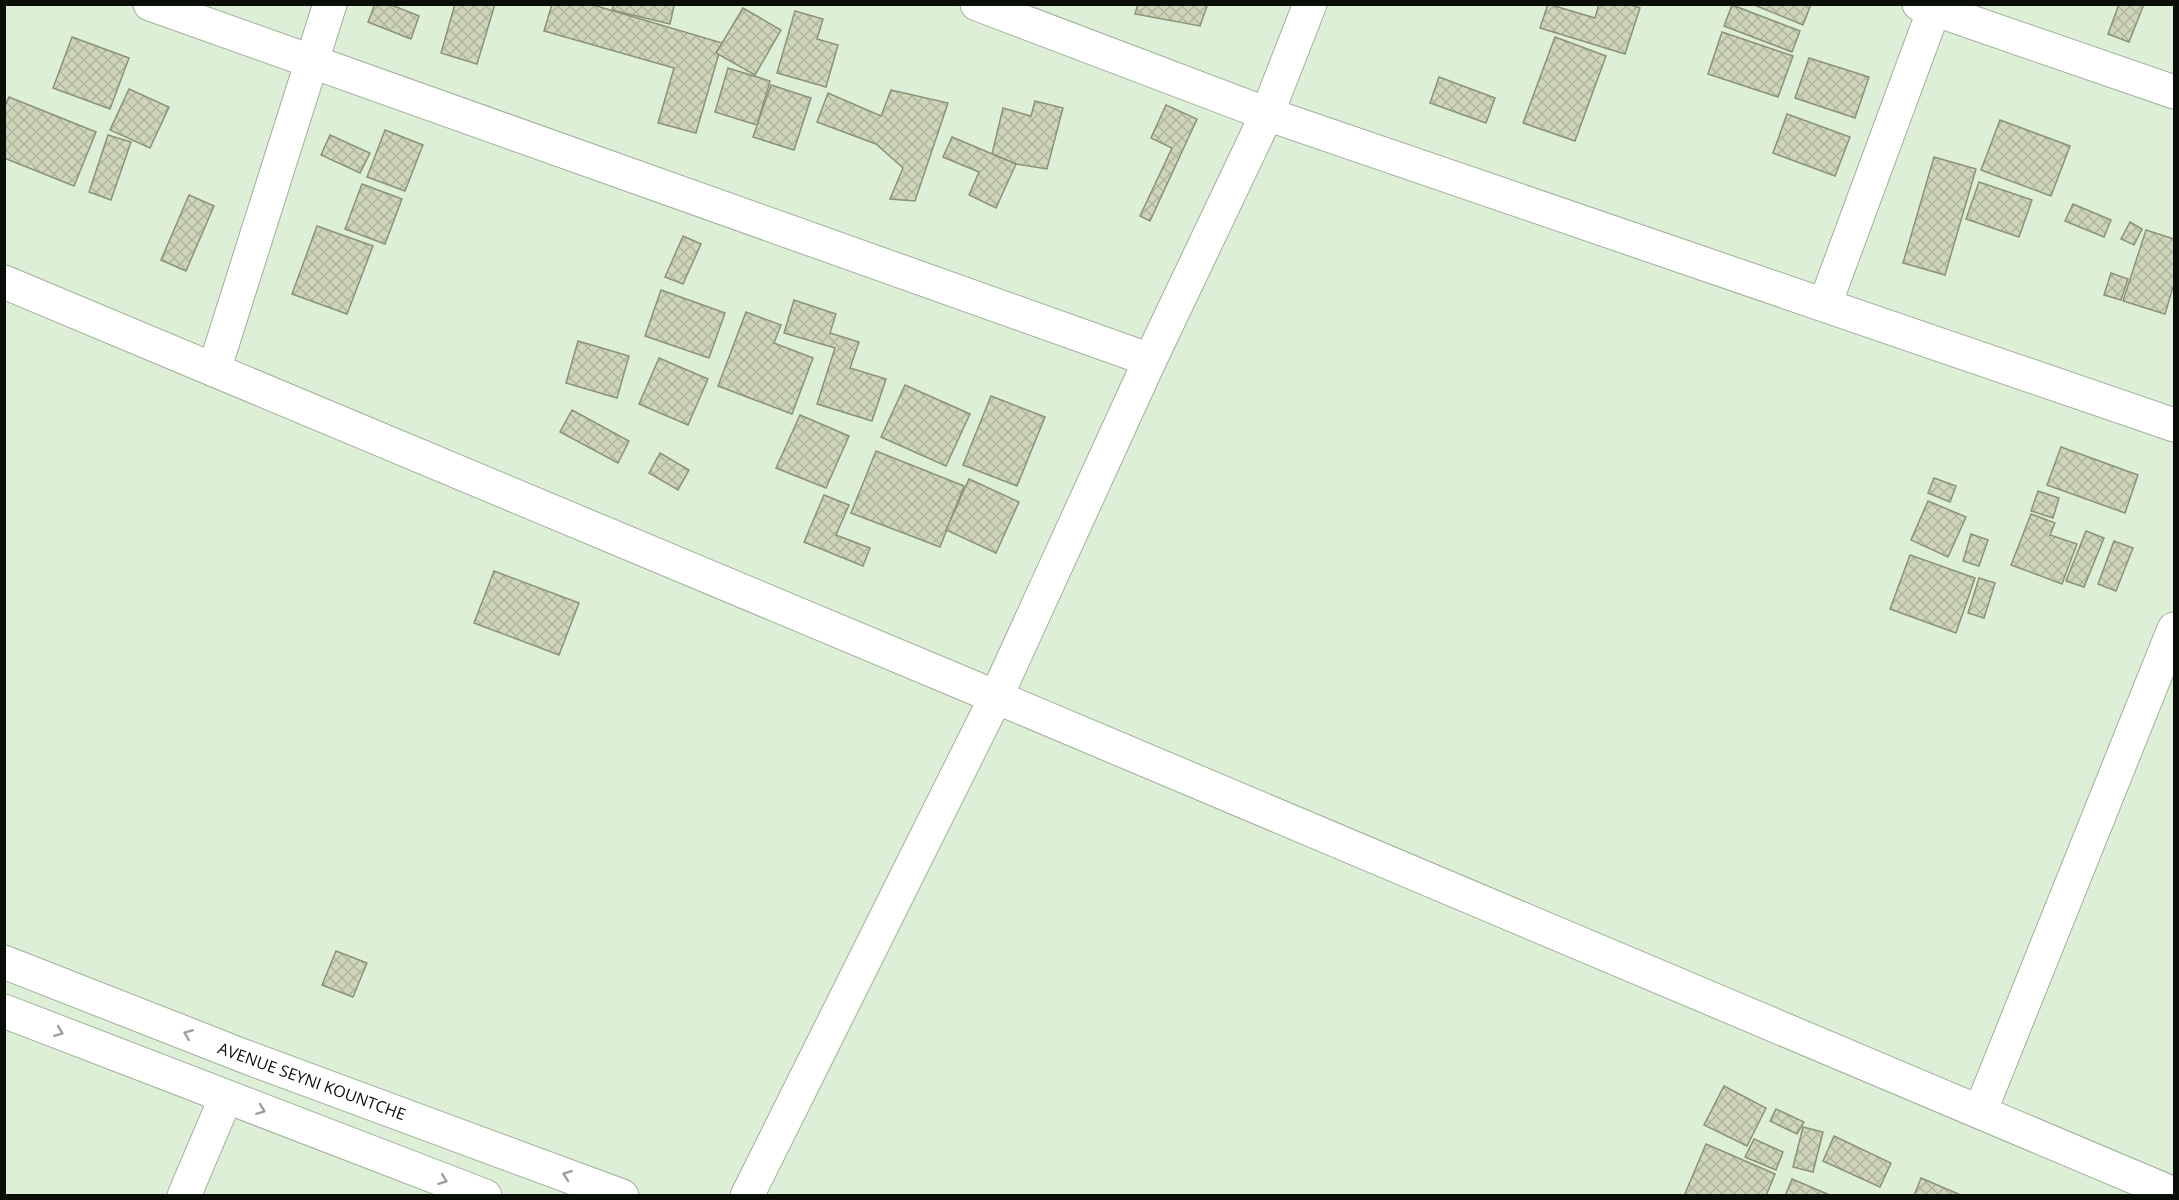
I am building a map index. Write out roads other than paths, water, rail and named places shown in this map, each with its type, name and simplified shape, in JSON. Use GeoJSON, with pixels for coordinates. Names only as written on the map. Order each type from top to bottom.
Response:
{"type":"FeatureCollection","features":[{"type":"Feature","properties":{"kind":"main road"},"geometry":{"type":"LineString","coordinates":[[150,4],[1150,360]]}},
{"type":"Feature","properties":{"kind":"main road"},"geometry":{"type":"LineString","coordinates":[[214,370],[330,4]]}},
{"type":"Feature","properties":{"kind":"main road"},"geometry":{"type":"LineString","coordinates":[[977,4],[1268,114],[2175,425]]}},
{"type":"Feature","properties":{"kind":"main road"},"geometry":{"type":"LineString","coordinates":[[747,1196],[996,697],[1150,360],[1268,114],[1310,4]]}},
{"type":"Feature","properties":{"kind":"main road"},"geometry":{"type":"LineString","coordinates":[[1825,304],[1930,6],[2175,92]]}},
{"type":"Feature","properties":{"kind":"main road"},"geometry":{"type":"LineString","coordinates":[[4,282],[2175,1194]]}},
{"type":"Feature","properties":{"kind":"main road"},"geometry":{"type":"LineString","coordinates":[[1980,1112],[2175,629]]}},
{"type":"Feature","properties":{"kind":"main road","name":"AVENUE SEYNI KOUNTCHE"},"geometry":{"type":"LineString","coordinates":[[4,962],[241,1055],[622,1196]]}},
{"type":"Feature","properties":{"kind":"main road"},"geometry":{"type":"LineString","coordinates":[[4,1011],[485,1196]]}},
{"type":"Feature","properties":{"kind":"main road"},"geometry":{"type":"LineString","coordinates":[[184,1196],[226,1097]]}}]}
